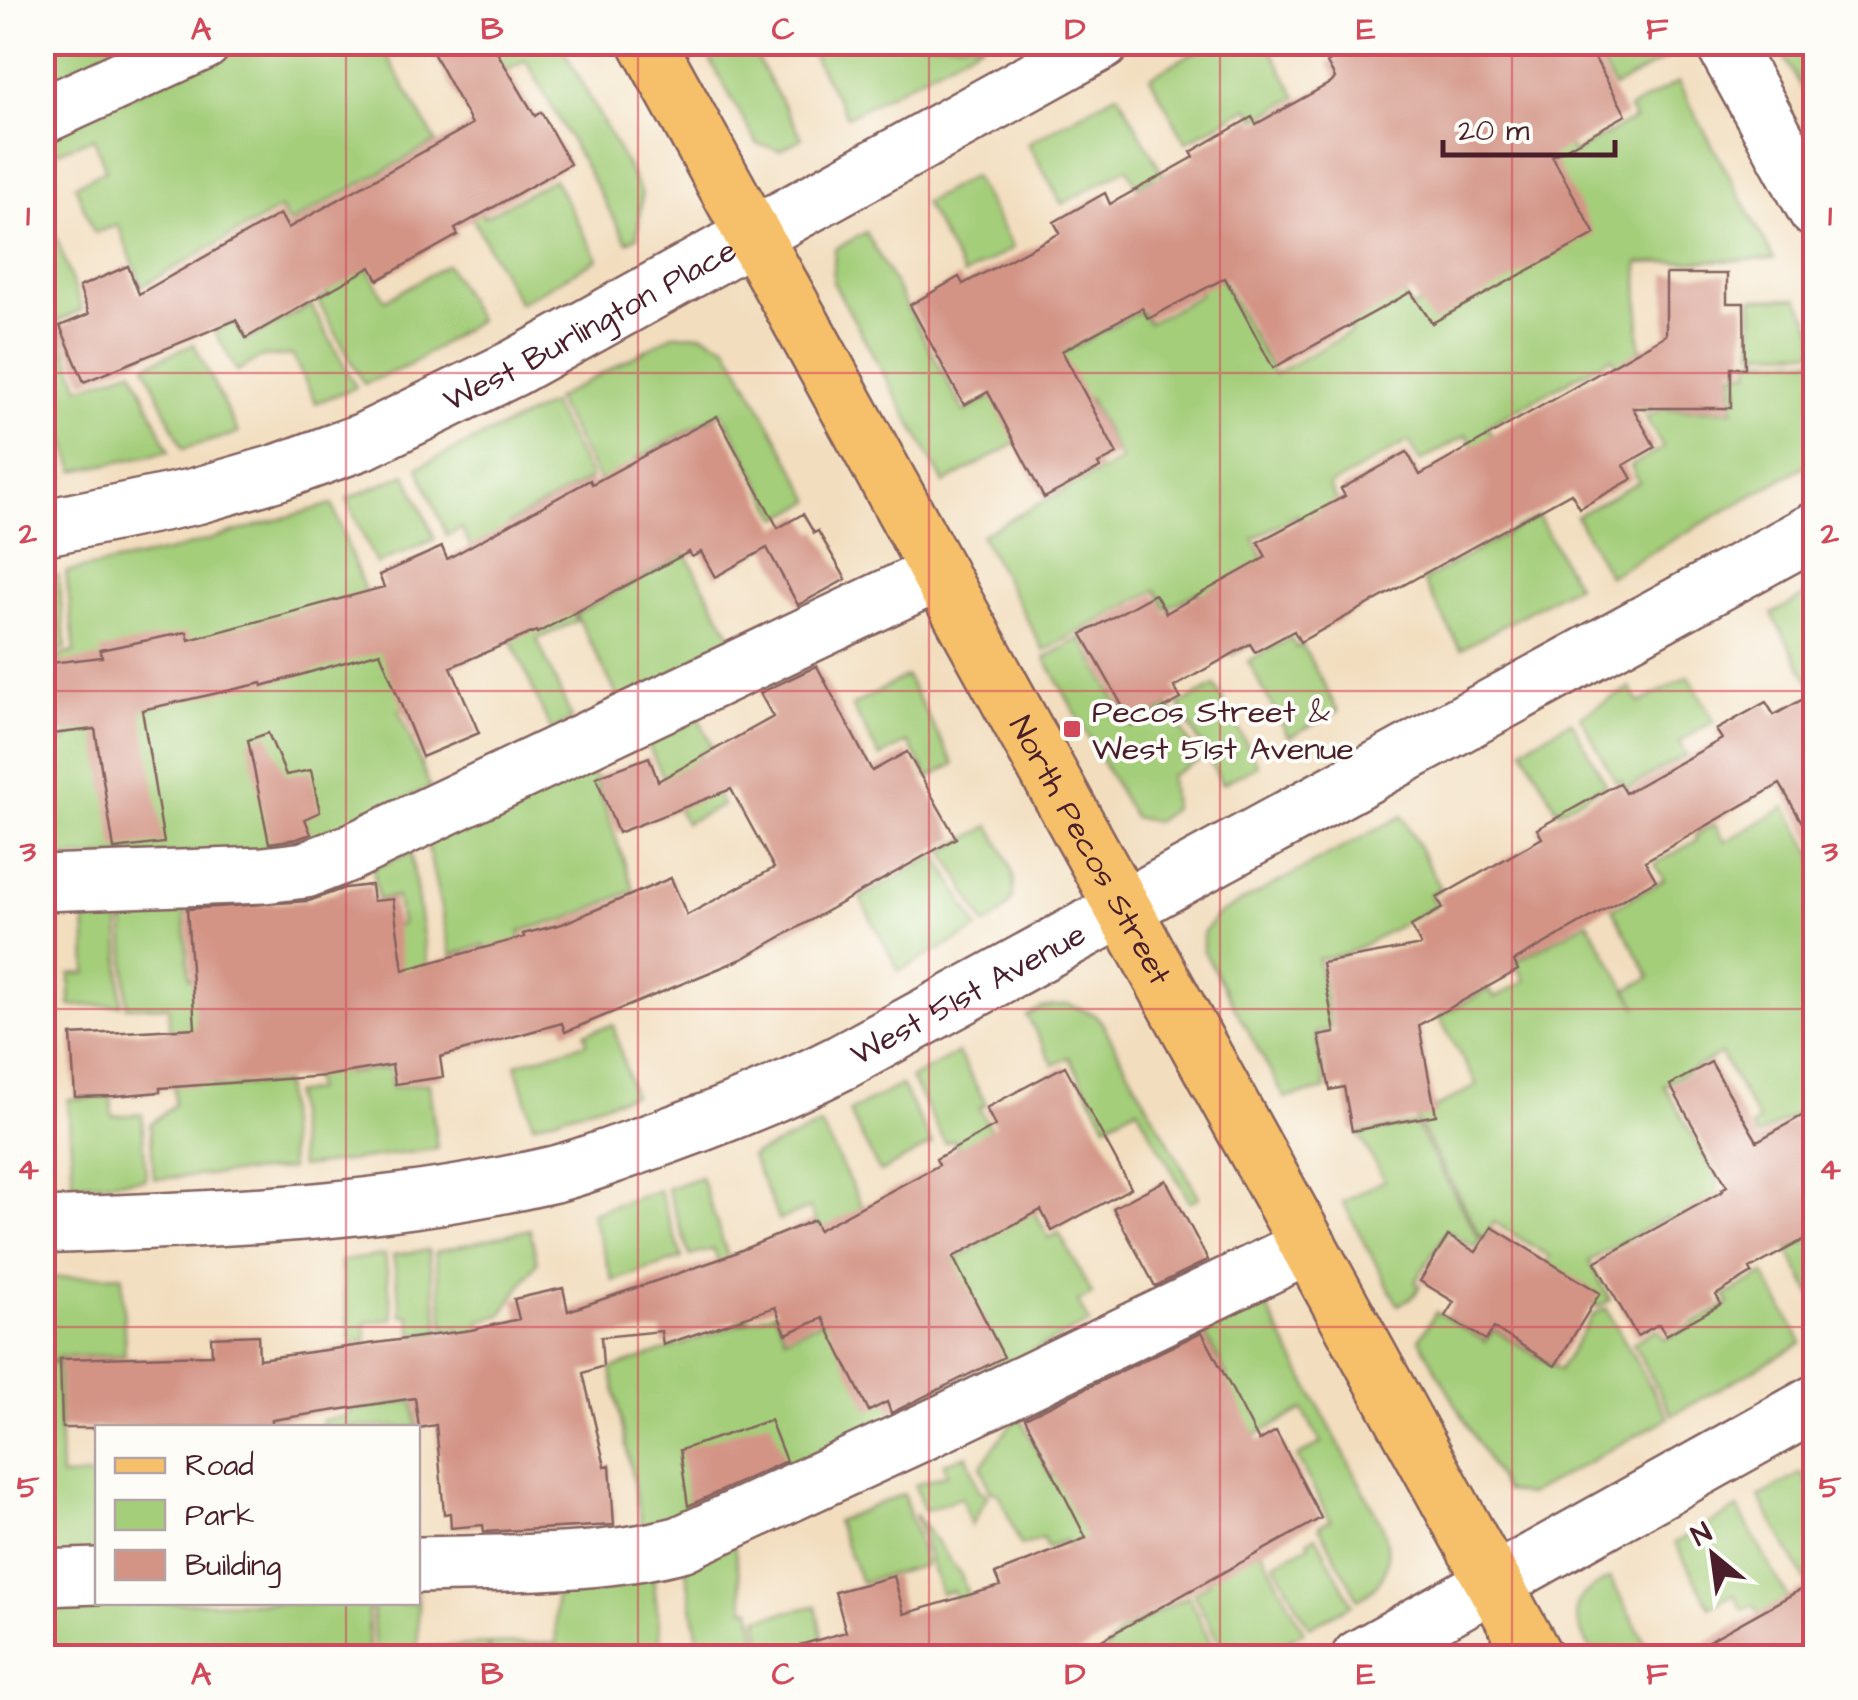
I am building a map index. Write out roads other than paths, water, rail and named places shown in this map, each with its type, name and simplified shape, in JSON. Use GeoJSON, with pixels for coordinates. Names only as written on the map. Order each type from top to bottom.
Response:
{"type":"FeatureCollection","features":[{"type":"Feature","properties":{"kind":"main road","name":"North Pecos Street"},"geometry":{"type":"LineString","coordinates":[[647,42],[1536,1658]]}},
{"type":"Feature","properties":{"kind":"street"},"geometry":{"type":"LineString","coordinates":[[42,116],[203,42]]}},
{"type":"Feature","properties":{"kind":"street","name":"West Burlington Place"},"geometry":{"type":"LineString","coordinates":[[42,528],[196,496],[279,472],[364,441],[514,368],[1102,42]]}},
{"type":"Feature","properties":{"kind":"street"},"geometry":{"type":"LineString","coordinates":[[1723,42],[1813,201]]}},
{"type":"Feature","properties":{"kind":"street","name":"West 51st Avenue"},"geometry":{"type":"LineString","coordinates":[[42,1226],[246,1217],[364,1207],[478,1190],[555,1174],[714,1120],[783,1092],[1816,530]]}},
{"type":"Feature","properties":{"kind":"street"},"geometry":{"type":"LineString","coordinates":[[42,883],[264,875],[304,870],[349,853],[939,573]]}},
{"type":"Feature","properties":{"kind":"street"},"geometry":{"type":"LineString","coordinates":[[420,1565],[595,1559],[648,1553],[681,1544],[1310,1246]]}},
{"type":"Feature","properties":{"kind":"street"},"geometry":{"type":"LineString","coordinates":[[1359,1658],[1816,1403]]}},
{"type":"Feature","properties":{"kind":"street"},"geometry":{"type":"LineString","coordinates":[[42,1578],[95,1576]]}},
{"type":"Feature","properties":{"kind":"place","name":"Pecos Street & West 51st Avenue"},"geometry":{"type":"Point","coordinates":[1072,729]}}]}
